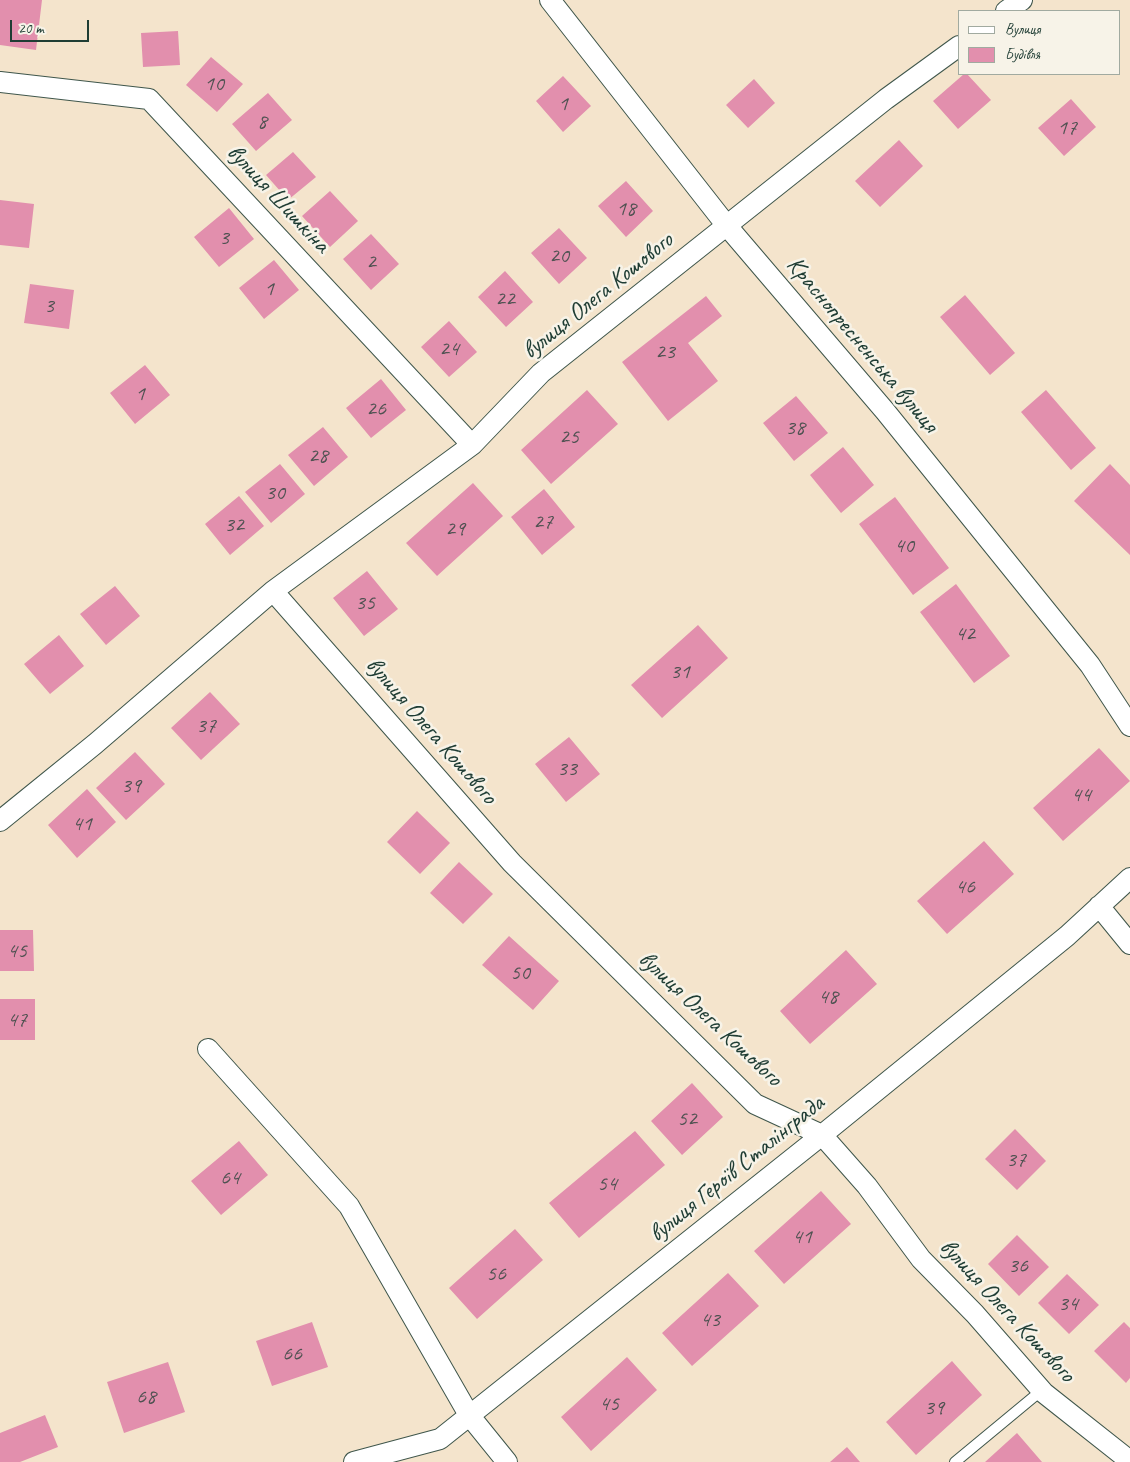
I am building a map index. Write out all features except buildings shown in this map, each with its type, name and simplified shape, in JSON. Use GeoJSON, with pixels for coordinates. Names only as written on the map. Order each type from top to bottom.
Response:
{"type":"FeatureCollection","features":[{"type":"Feature","properties":{"kind":"street","name":"Краснопресненська вулиця"},"geometry":{"type":"LineString","coordinates":[[550,0],[727,226],[904,434],[1090,665],[1130,726]]}},
{"type":"Feature","properties":{"kind":"street"},"geometry":{"type":"LineString","coordinates":[[1007,10],[1022,0]]}},
{"type":"Feature","properties":{"kind":"street","name":"вулиця Олега Кошового"},"geometry":{"type":"LineString","coordinates":[[0,821],[96,744],[273,591],[472,445],[541,373],[886,99],[958,47]]}},
{"type":"Feature","properties":{"kind":"street","name":"вулиця Шишкіна"},"geometry":{"type":"LineString","coordinates":[[0,82],[149,99],[472,445]]}},
{"type":"Feature","properties":{"kind":"street","name":"вулиця Олега Кошового"},"geometry":{"type":"LineString","coordinates":[[273,591],[512,863],[755,1104],[822,1135],[867,1186],[921,1259],[975,1314],[1042,1390],[1130,1461]]}},
{"type":"Feature","properties":{"kind":"street","name":"вулиця Героїв Сталінграда"},"geometry":{"type":"LineString","coordinates":[[354,1462],[440,1439],[822,1135],[1067,936],[1130,878]]}},
{"type":"Feature","properties":{"kind":"street"},"geometry":{"type":"LineString","coordinates":[[1099,906],[1130,944]]}},
{"type":"Feature","properties":{"kind":"street"},"geometry":{"type":"LineString","coordinates":[[208,1049],[349,1206],[469,1415],[508,1462]]}},
{"type":"Feature","properties":{"kind":"lane"},"geometry":{"type":"LineString","coordinates":[[955,1462],[1042,1390]]}}]}
